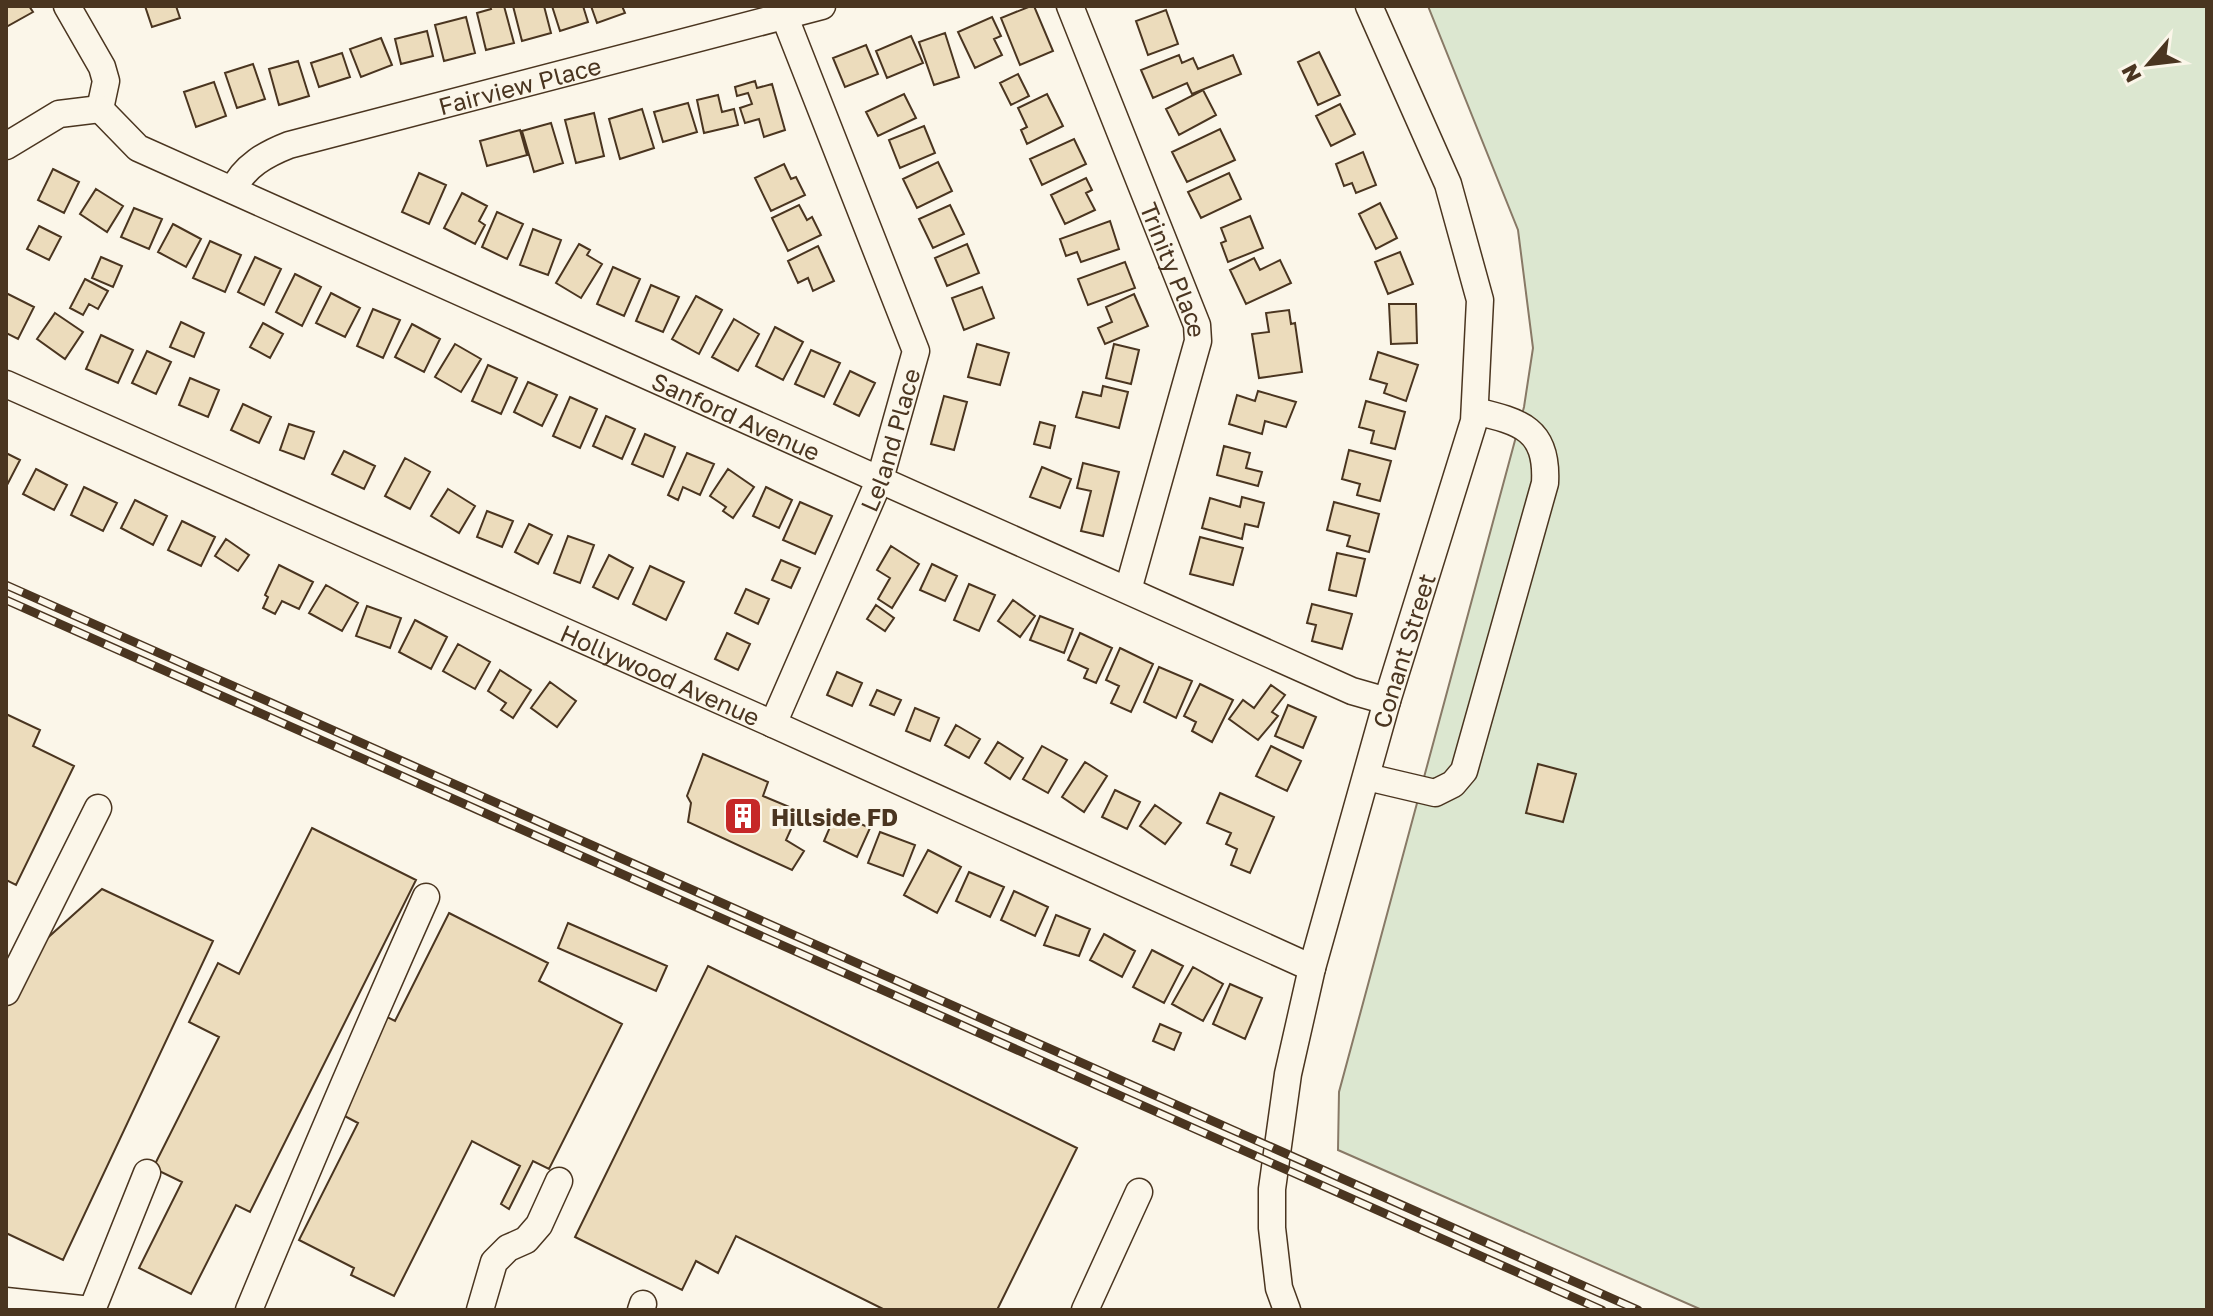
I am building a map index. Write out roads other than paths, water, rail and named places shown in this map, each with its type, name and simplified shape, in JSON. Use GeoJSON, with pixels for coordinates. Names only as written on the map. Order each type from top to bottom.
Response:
{"type":"FeatureCollection","features":[{"type":"Feature","properties":{"kind":"street"},"geometry":{"type":"LineString","coordinates":[[6,146],[59,114],[100,109],[106,81],[102,67],[67,6]]}},
{"type":"Feature","properties":{"kind":"street","name":"Fairview Place"},"geometry":{"type":"LineString","coordinates":[[233,190],[244,172],[258,160],[289,145],[822,6]]}},
{"type":"Feature","properties":{"kind":"street","name":"Trinity Place"},"geometry":{"type":"LineString","coordinates":[[1070,6],[1197,325],[1198,341],[1128,590]]}},
{"type":"Feature","properties":{"kind":"street","name":"Conant Street"},"geometry":{"type":"LineString","coordinates":[[1287,1310],[1279,1288],[1272,1228],[1272,1189],[1288,1074],[1312,968],[1387,701],[1475,411],[1480,300],[1448,184],[1369,6]]}},
{"type":"Feature","properties":{"kind":"street","name":"Leland Place"},"geometry":{"type":"LineString","coordinates":[[773,724],[880,479],[916,351],[784,15]]}},
{"type":"Feature","properties":{"kind":"street","name":"Sanford Avenue"},"geometry":{"type":"LineString","coordinates":[[100,109],[138,148],[1352,691],[1387,701]]}},
{"type":"Feature","properties":{"kind":"street","name":"Hollywood Avenue"},"geometry":{"type":"LineString","coordinates":[[6,384],[773,724],[1312,968]]}},
{"type":"Feature","properties":{"kind":"street"},"geometry":{"type":"LineString","coordinates":[[1367,777],[1435,793],[1453,784],[1464,771],[1545,483],[1546,462],[1540,441],[1526,428],[1511,420],[1475,411]]}},
{"type":"Feature","properties":{"kind":"street"},"geometry":{"type":"LineString","coordinates":[[6,992],[98,808]]}},
{"type":"Feature","properties":{"kind":"street"},"geometry":{"type":"LineString","coordinates":[[249,1310],[426,897]]}},
{"type":"Feature","properties":{"kind":"street"},"geometry":{"type":"LineString","coordinates":[[6,1301],[92,1310],[147,1173]]}},
{"type":"Feature","properties":{"kind":"street"},"geometry":{"type":"LineString","coordinates":[[480,1310],[494,1262],[508,1248],[526,1240],[539,1225],[559,1181]]}},
{"type":"Feature","properties":{"kind":"street"},"geometry":{"type":"LineString","coordinates":[[1085,1310],[1139,1192]]}},
{"type":"Feature","properties":{"kind":"railway"},"geometry":{"type":"LineString","coordinates":[[6,585],[1638,1310]]}},
{"type":"Feature","properties":{"kind":"railway"},"geometry":{"type":"LineString","coordinates":[[6,600],[1602,1310]]}},
{"type":"Feature","properties":{"kind":"place","name":"Hillside FD"},"geometry":{"type":"Point","coordinates":[743,816]}}]}
